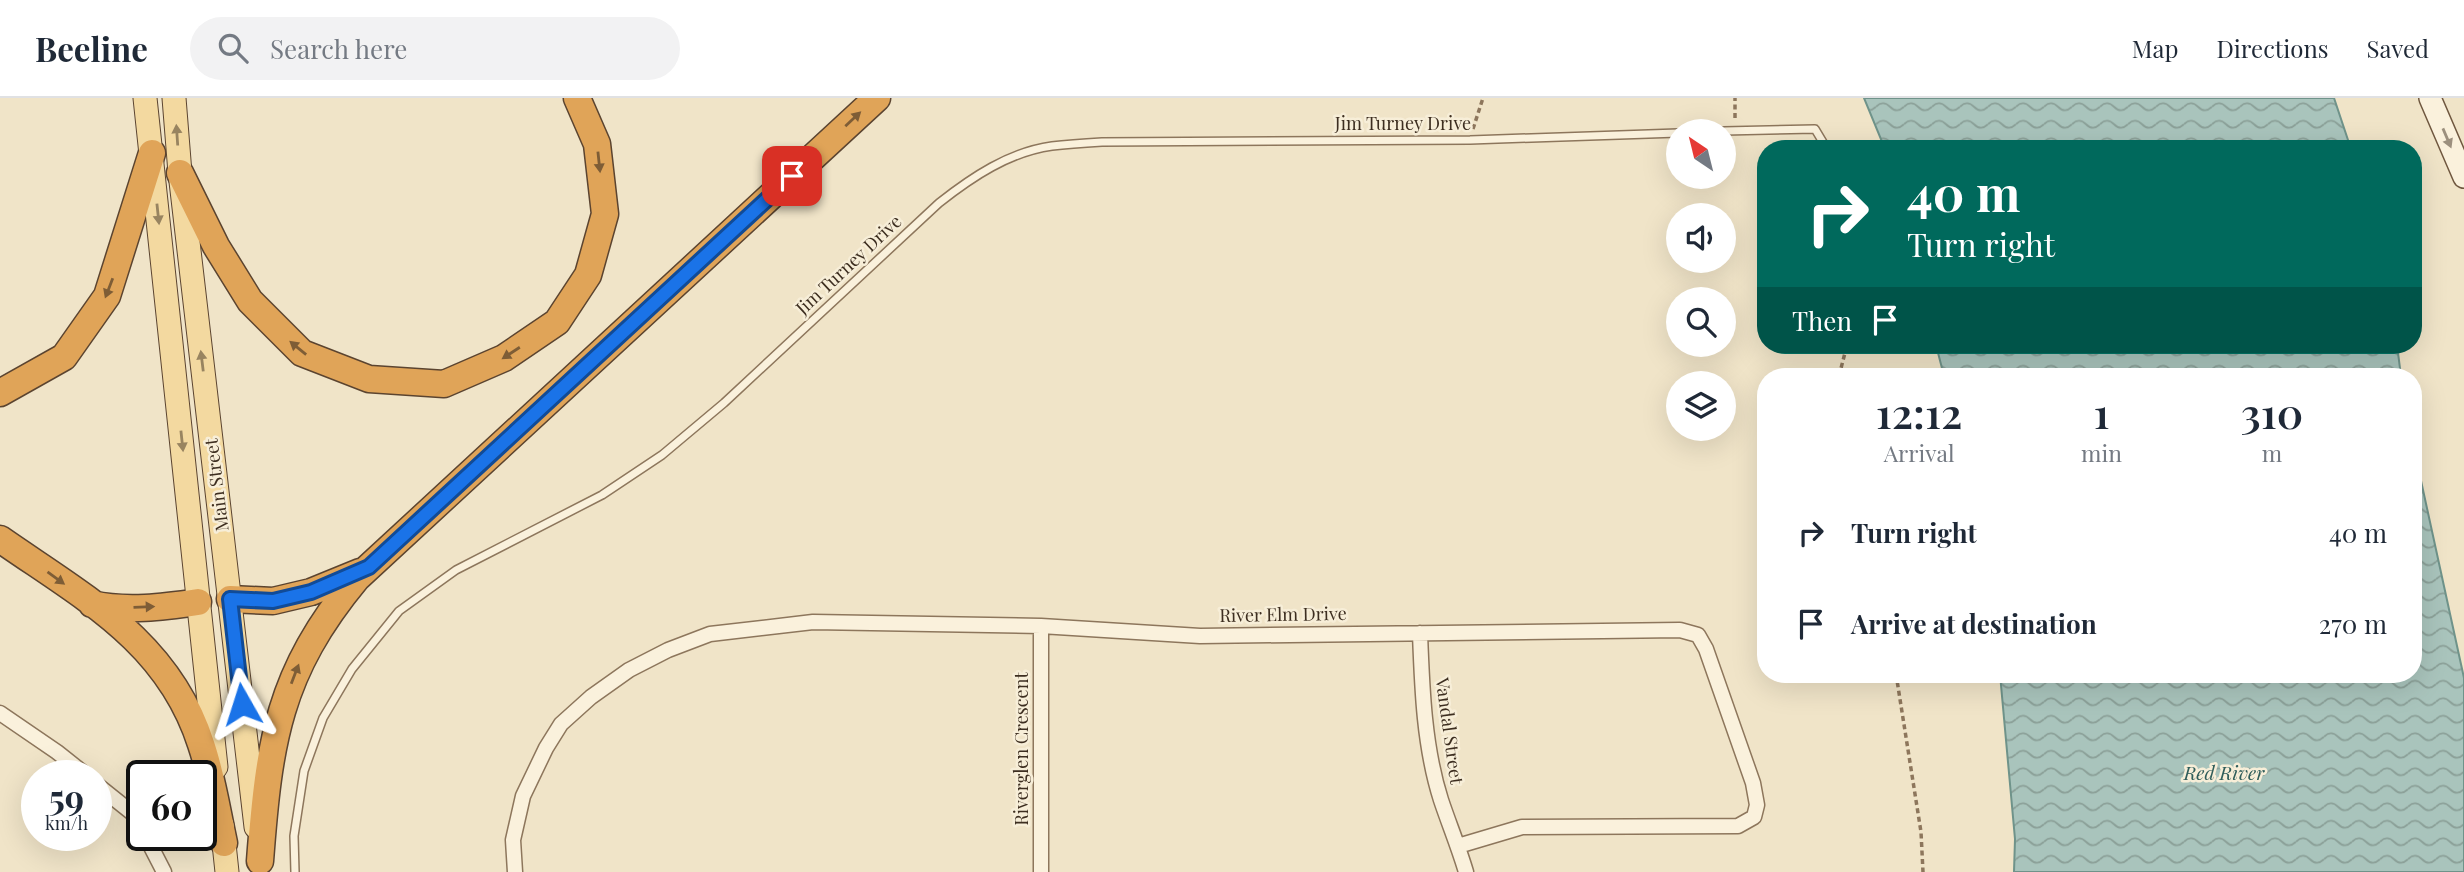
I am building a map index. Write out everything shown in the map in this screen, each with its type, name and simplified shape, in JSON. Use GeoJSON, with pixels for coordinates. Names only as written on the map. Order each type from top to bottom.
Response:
{"type":"FeatureCollection","features":[{"type":"Feature","properties":{"kind":"highway"},"geometry":{"type":"LineString","coordinates":[[180,173],[216,246],[250,301],[302,353],[369,379],[444,384],[505,358],[557,322],[588,275],[605,214],[597,144],[577,98]]}},
{"type":"Feature","properties":{"kind":"highway"},"geometry":{"type":"LineString","coordinates":[[261,866],[268,767],[280,714],[300,661],[324,620],[357,578],[877,98]]}},
{"type":"Feature","properties":{"kind":"highway"},"geometry":{"type":"LineString","coordinates":[[0,393],[64,357],[107,296],[152,153]]}},
{"type":"Feature","properties":{"kind":"highway"},"geometry":{"type":"LineString","coordinates":[[0,539],[135,637],[153,656],[183,698],[202,745],[224,843]]}},
{"type":"Feature","properties":{"kind":"highway"},"geometry":{"type":"LineString","coordinates":[[230,599],[273,601],[311,592],[369,567]]}},
{"type":"Feature","properties":{"kind":"highway"},"geometry":{"type":"LineString","coordinates":[[90,603],[111,608],[198,602]]}},
{"type":"Feature","properties":{"kind":"main road","name":"Main Street"},"geometry":{"type":"LineString","coordinates":[[145,98],[227,872]]}},
{"type":"Feature","properties":{"kind":"main road","name":"Main Street"},"geometry":{"type":"LineString","coordinates":[[174,98],[180,173],[261,866]]}},
{"type":"Feature","properties":{"kind":"main road"},"geometry":{"type":"LineString","coordinates":[[2430,98],[2464,177]]}},
{"type":"Feature","properties":{"kind":"street","name":"River Elm Drive"},"geometry":{"type":"LineString","coordinates":[[515,872],[513,840],[523,796],[545,748],[561,724],[590,697],[629,670],[668,650],[710,634],[813,622],[1041,626],[1200,636],[1680,630],[1698,635],[1706,649],[1753,783],[1757,805],[1754,817],[1738,826],[1522,828],[1458,846]]}},
{"type":"Feature","properties":{"kind":"street","name":"Riverglen Crescent"},"geometry":{"type":"LineString","coordinates":[[1041,626],[1041,872]]}},
{"type":"Feature","properties":{"kind":"street","name":"Vandal Street"},"geometry":{"type":"LineString","coordinates":[[1420,633],[1422,683],[1433,766],[1440,799],[1466,872]]}},
{"type":"Feature","properties":{"kind":"street"},"geometry":{"type":"LineString","coordinates":[[0,713],[67,760]]}},
{"type":"Feature","properties":{"kind":"street"},"geometry":{"type":"LineString","coordinates":[[112,797],[126,808]]}},
{"type":"Feature","properties":{"kind":"street"},"geometry":{"type":"LineString","coordinates":[[153,851],[164,872]]}},
{"type":"Feature","properties":{"kind":"lane"},"geometry":{"type":"LineString","coordinates":[[1736,131],[1815,129],[1822,140]]}},
{"type":"Feature","properties":{"kind":"lane","name":"Jim Turney Drive"},"geometry":{"type":"LineString","coordinates":[[295,872],[294,836],[304,771],[323,718],[352,669],[399,611],[456,570],[602,495],[662,455],[724,403],[929,212],[968,180],[1000,162],[1049,146],[1102,142],[1470,140],[1666,133]]}},
{"type":"Feature","properties":{"kind":"path"},"geometry":{"type":"LineString","coordinates":[[1470,140],[1483,98]]}},
{"type":"Feature","properties":{"kind":"path"},"geometry":{"type":"LineString","coordinates":[[1734,119],[1735,98]]}},
{"type":"Feature","properties":{"kind":"path"},"geometry":{"type":"LineString","coordinates":[[1897,683],[1921,832],[1923,872]]}},
{"type":"Feature","properties":{"kind":"water"},"geometry":{"type":"Polygon","coordinates":[[[1864,98],[2334,98],[2348,140],[1881,140],[1864,98]]]}},
{"type":"Feature","properties":{"kind":"water"},"geometry":{"type":"Polygon","coordinates":[[[1938,354],[2398,354],[2400,368],[1942,368],[1938,354]]]}},
{"type":"Feature","properties":{"kind":"water","name":"Red River"},"geometry":{"type":"Polygon","coordinates":[[[2422,485],[2464,678],[2464,872],[2014,872],[2015,839],[2001,683],[2422,683],[2422,485]]]}},
{"type":"Feature","properties":{"kind":"route"},"geometry":{"type":"LineString","coordinates":[[242,704],[230,599],[273,601],[311,592],[369,567],[792,176]]}}]}
